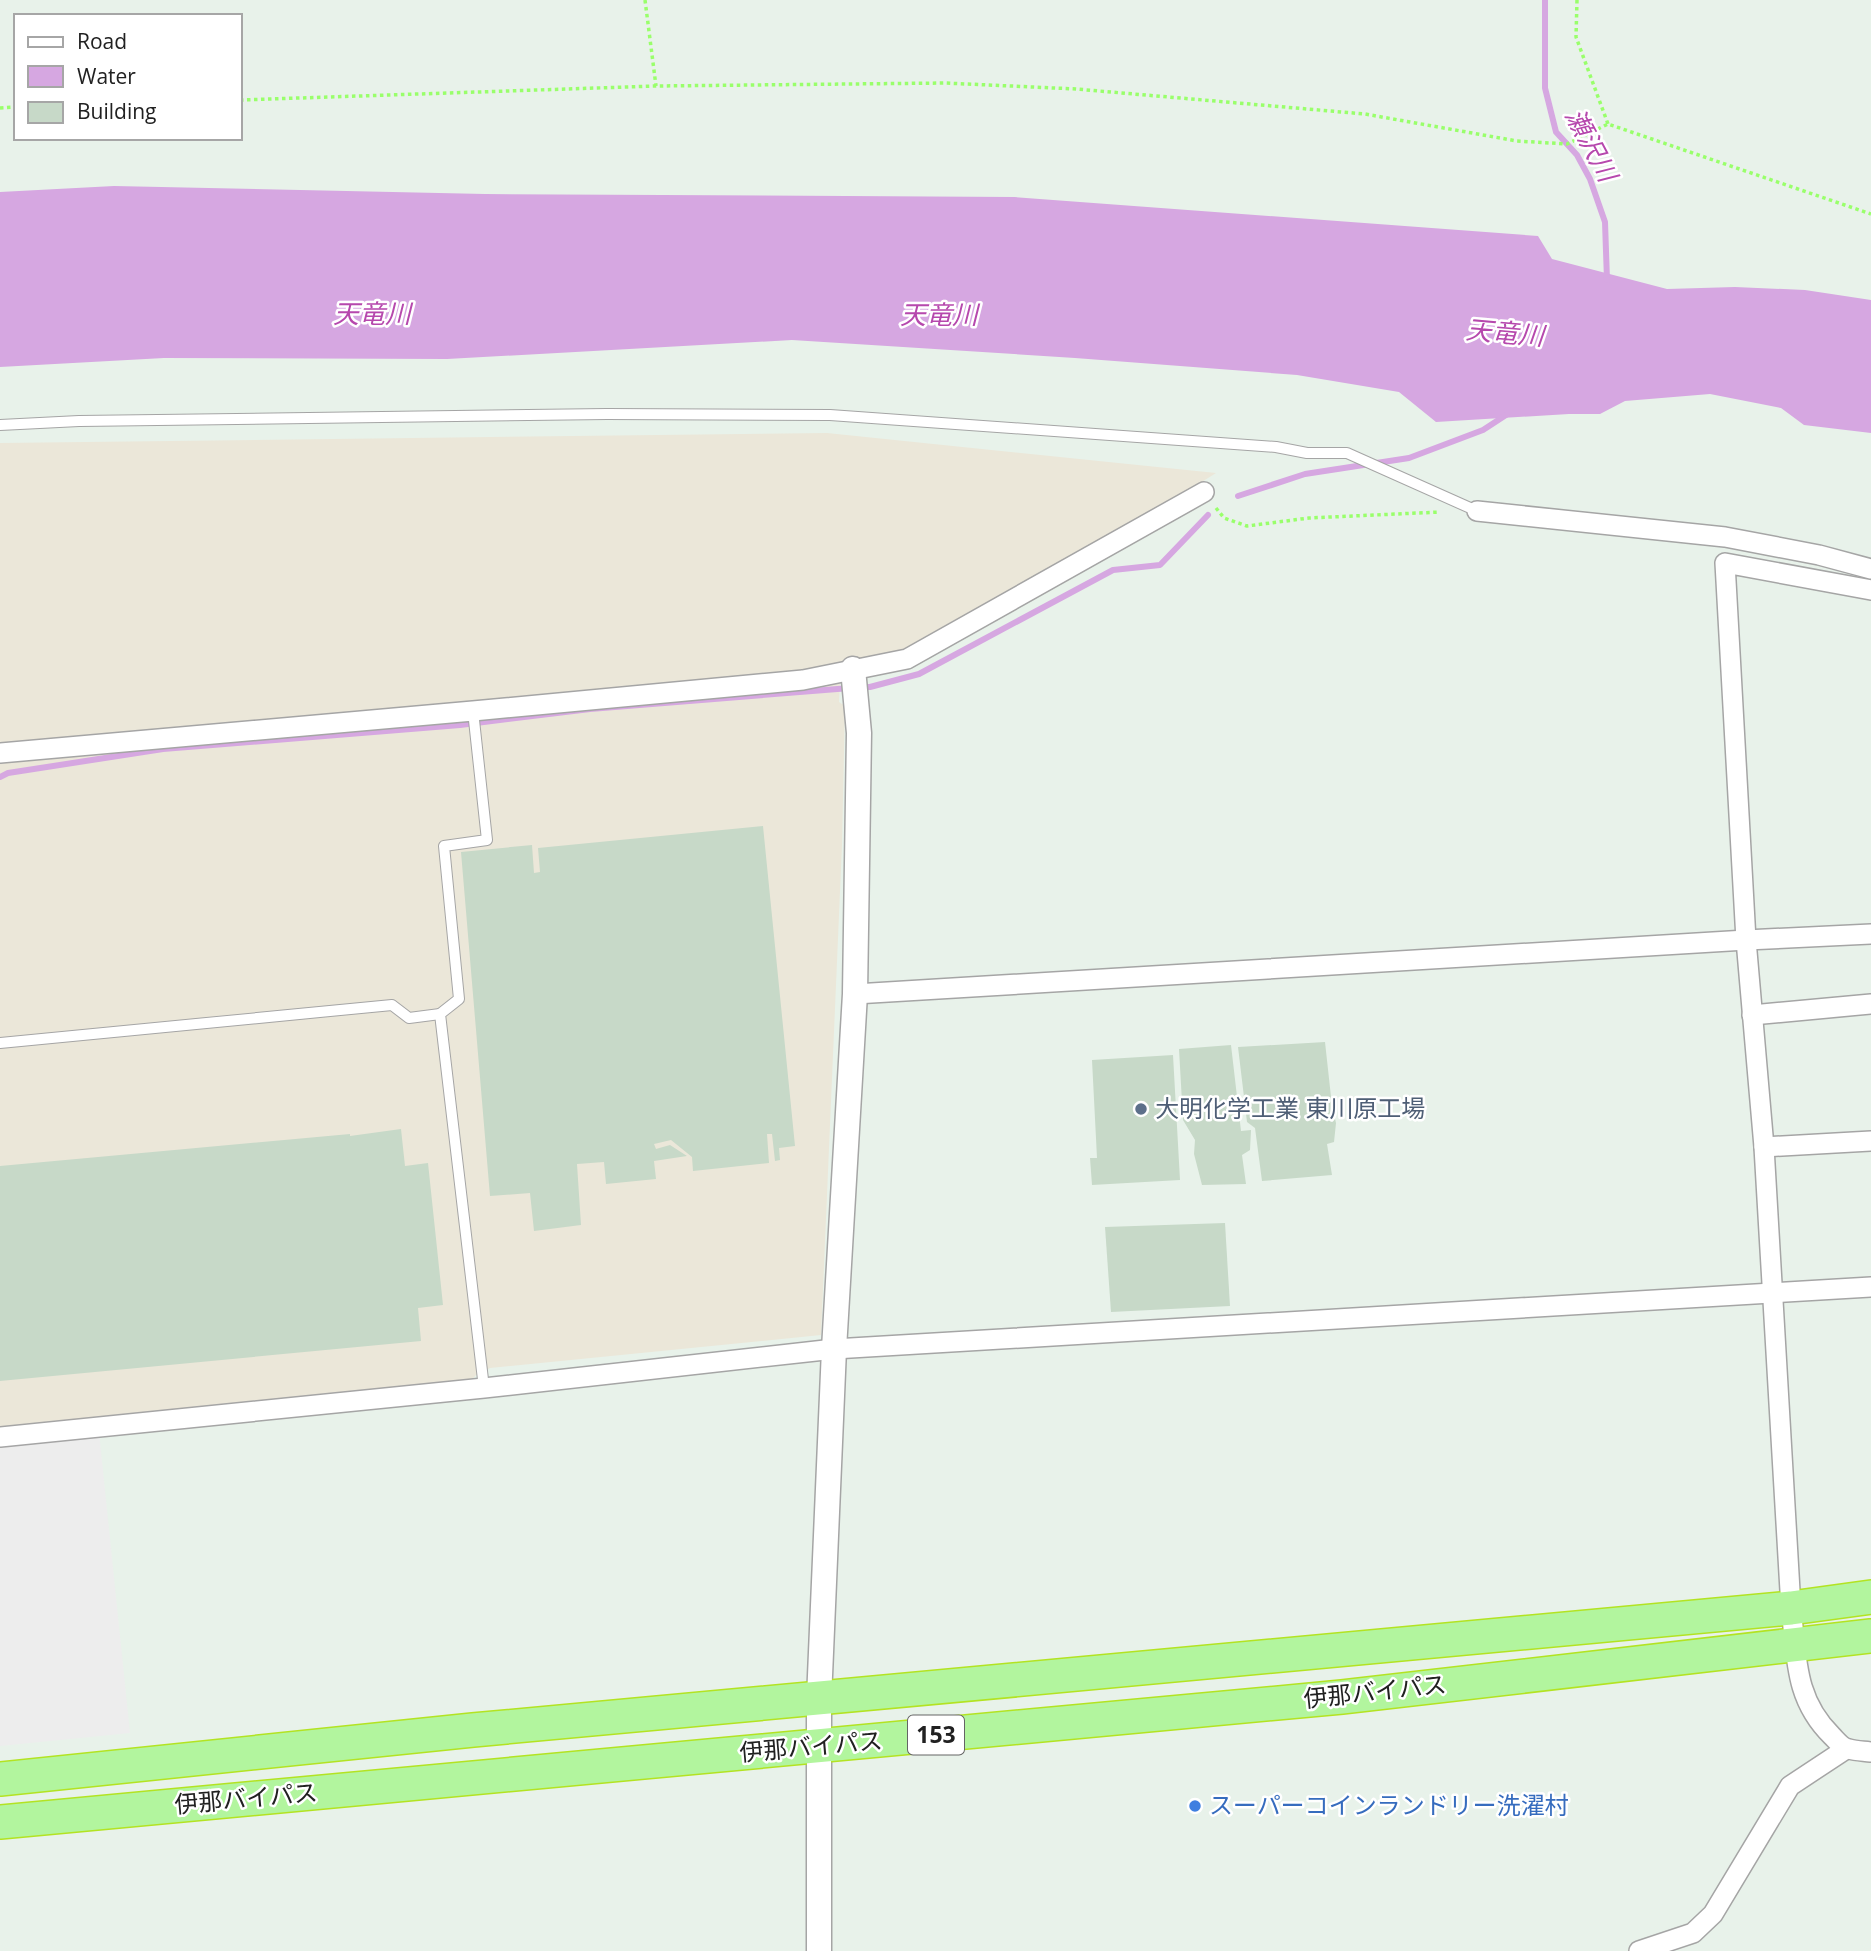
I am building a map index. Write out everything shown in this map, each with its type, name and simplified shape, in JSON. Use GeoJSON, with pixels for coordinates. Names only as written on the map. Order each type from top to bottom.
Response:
{"type":"FeatureCollection","features":[{"type":"Feature","properties":{"kind":"highway","name":"伊那バイパス"},"geometry":{"type":"LineString","coordinates":[[0,1779],[473,1730],[1791,1608],[1871,1597]]}},
{"type":"Feature","properties":{"kind":"highway","name":"伊那バイパス"},"geometry":{"type":"LineString","coordinates":[[0,1822],[1342,1697],[1871,1636]]}},
{"type":"Feature","properties":{"kind":"street"},"geometry":{"type":"LineString","coordinates":[[0,753],[473,713],[803,680],[853,671],[907,659],[1204,492]]}},
{"type":"Feature","properties":{"kind":"street"},"geometry":{"type":"LineString","coordinates":[[1477,511],[1725,537],[1819,555],[1871,569]]}},
{"type":"Feature","properties":{"kind":"street"},"geometry":{"type":"LineString","coordinates":[[1871,590],[1725,564],[1746,940],[1764,1147],[1795,1644],[1801,1688],[1822,1726],[1846,1749],[1871,1752]]}},
{"type":"Feature","properties":{"kind":"street"},"geometry":{"type":"LineString","coordinates":[[819,1951],[818,1699],[834,1349],[855,994],[859,733],[853,671]]}},
{"type":"Feature","properties":{"kind":"street"},"geometry":{"type":"LineString","coordinates":[[855,994],[1871,934]]}},
{"type":"Feature","properties":{"kind":"street"},"geometry":{"type":"LineString","coordinates":[[1752,1015],[1871,1004]]}},
{"type":"Feature","properties":{"kind":"street"},"geometry":{"type":"LineString","coordinates":[[1764,1147],[1871,1141]]}},
{"type":"Feature","properties":{"kind":"street"},"geometry":{"type":"LineString","coordinates":[[0,1437],[834,1349],[1871,1287]]}},
{"type":"Feature","properties":{"kind":"street"},"geometry":{"type":"LineString","coordinates":[[1639,1951],[1693,1933],[1713,1914],[1790,1786],[1846,1749]]}},
{"type":"Feature","properties":{"kind":"lane"},"geometry":{"type":"LineString","coordinates":[[0,425],[79,421],[607,414],[830,415],[1276,447],[1307,453],[1347,453],[1477,511]]}},
{"type":"Feature","properties":{"kind":"lane"},"geometry":{"type":"LineString","coordinates":[[0,1043],[393,1005],[410,1018],[440,1014],[459,999],[444,846],[487,841],[473,713]]}},
{"type":"Feature","properties":{"kind":"lane"},"geometry":{"type":"LineString","coordinates":[[440,1014],[484,1388]]}},
{"type":"Feature","properties":{"kind":"path"},"geometry":{"type":"LineString","coordinates":[[645,0],[656,86]]}},
{"type":"Feature","properties":{"kind":"path"},"geometry":{"type":"LineString","coordinates":[[1577,0],[1576,37],[1608,124]]}},
{"type":"Feature","properties":{"kind":"path"},"geometry":{"type":"LineString","coordinates":[[242,100],[656,86],[945,83],[1076,89],[1365,114],[1517,141],[1567,144],[1608,124],[1871,214]]}},
{"type":"Feature","properties":{"kind":"path"},"geometry":{"type":"LineString","coordinates":[[1204,492],[1224,518],[1247,526],[1309,518],[1477,511]]}},
{"type":"Feature","properties":{"kind":"shaded area"},"geometry":{"type":"Polygon","coordinates":[[[827,433],[1216,473],[907,667],[840,683],[839,702],[845,706],[842,845],[821,1335],[490,1368],[476,1375],[468,1384],[0,1432],[0,443],[827,433]]]}},
{"type":"Feature","properties":{"kind":"shaded area"},"geometry":{"type":"Polygon","coordinates":[[[99,1432],[130,1733],[0,1746],[0,1442],[99,1432]]]}},
{"type":"Feature","properties":{"kind":"water","name":"天竜川"},"geometry":{"type":"Polygon","coordinates":[[[114,186],[485,194],[1014,197],[1538,236],[1552,259],[1667,289],[1735,287],[1805,290],[1871,300],[1871,433],[1804,425],[1781,408],[1710,394],[1625,401],[1600,414],[1436,422],[1399,392],[1297,375],[792,340],[447,359],[164,358],[0,367],[0,192],[114,186]]]}},
{"type":"Feature","properties":{"kind":"building"},"geometry":{"type":"Polygon","coordinates":[[[763,826],[795,1146],[779,1148],[780,1160],[775,1161],[772,1134],[767,1134],[769,1163],[693,1171],[692,1157],[671,1140],[654,1144],[656,1149],[670,1145],[687,1156],[654,1161],[656,1179],[606,1184],[604,1162],[577,1164],[581,1225],[534,1231],[530,1193],[490,1196],[461,852],[532,845],[534,873],[540,872],[538,848],[763,826]]]}},
{"type":"Feature","properties":{"kind":"building"},"geometry":{"type":"Polygon","coordinates":[[[1325,1042],[1336,1123],[1334,1142],[1327,1144],[1332,1175],[1262,1181],[1255,1128],[1247,1122],[1238,1047],[1325,1042]]]}},
{"type":"Feature","properties":{"kind":"building"},"geometry":{"type":"Polygon","coordinates":[[[1231,1045],[1241,1131],[1251,1130],[1250,1150],[1242,1155],[1246,1184],[1202,1185],[1194,1154],[1195,1140],[1183,1120],[1179,1049],[1231,1045]]]}},
{"type":"Feature","properties":{"kind":"building"},"geometry":{"type":"Polygon","coordinates":[[[1173,1055],[1180,1180],[1092,1185],[1090,1158],[1097,1158],[1092,1060],[1173,1055]]]}},
{"type":"Feature","properties":{"kind":"building"},"geometry":{"type":"Polygon","coordinates":[[[401,1129],[405,1166],[428,1163],[443,1305],[418,1308],[421,1341],[0,1381],[0,1166],[350,1136],[401,1129]]]}},
{"type":"Feature","properties":{"kind":"building"},"geometry":{"type":"Polygon","coordinates":[[[1225,1223],[1230,1306],[1111,1312],[1105,1227],[1225,1223]]]}},
{"type":"Feature","properties":{"kind":"waterway","name":"瀬沢川"},"geometry":{"type":"LineString","coordinates":[[1545,0],[1545,88],[1556,132],[1577,155],[1590,179],[1605,222],[1607,280]]}},
{"type":"Feature","properties":{"kind":"waterway"},"geometry":{"type":"LineString","coordinates":[[1238,496],[1305,474],[1409,458],[1483,430],[1506,415]]}},
{"type":"Feature","properties":{"kind":"waterway"},"geometry":{"type":"LineString","coordinates":[[861,687],[919,674],[1113,570],[1160,565],[1208,515]]}},
{"type":"Feature","properties":{"kind":"waterway"},"geometry":{"type":"LineString","coordinates":[[0,777],[8,773],[163,749],[460,725],[590,709],[850,688]]}},
{"type":"Feature","properties":{"kind":"place","name":"大明化学工業 東川原工場"},"geometry":{"type":"Point","coordinates":[1141,1109]}},
{"type":"Feature","properties":{"kind":"place","name":"スーパーコインランドリー洗濯村"},"geometry":{"type":"Point","coordinates":[1195,1806]}}]}
